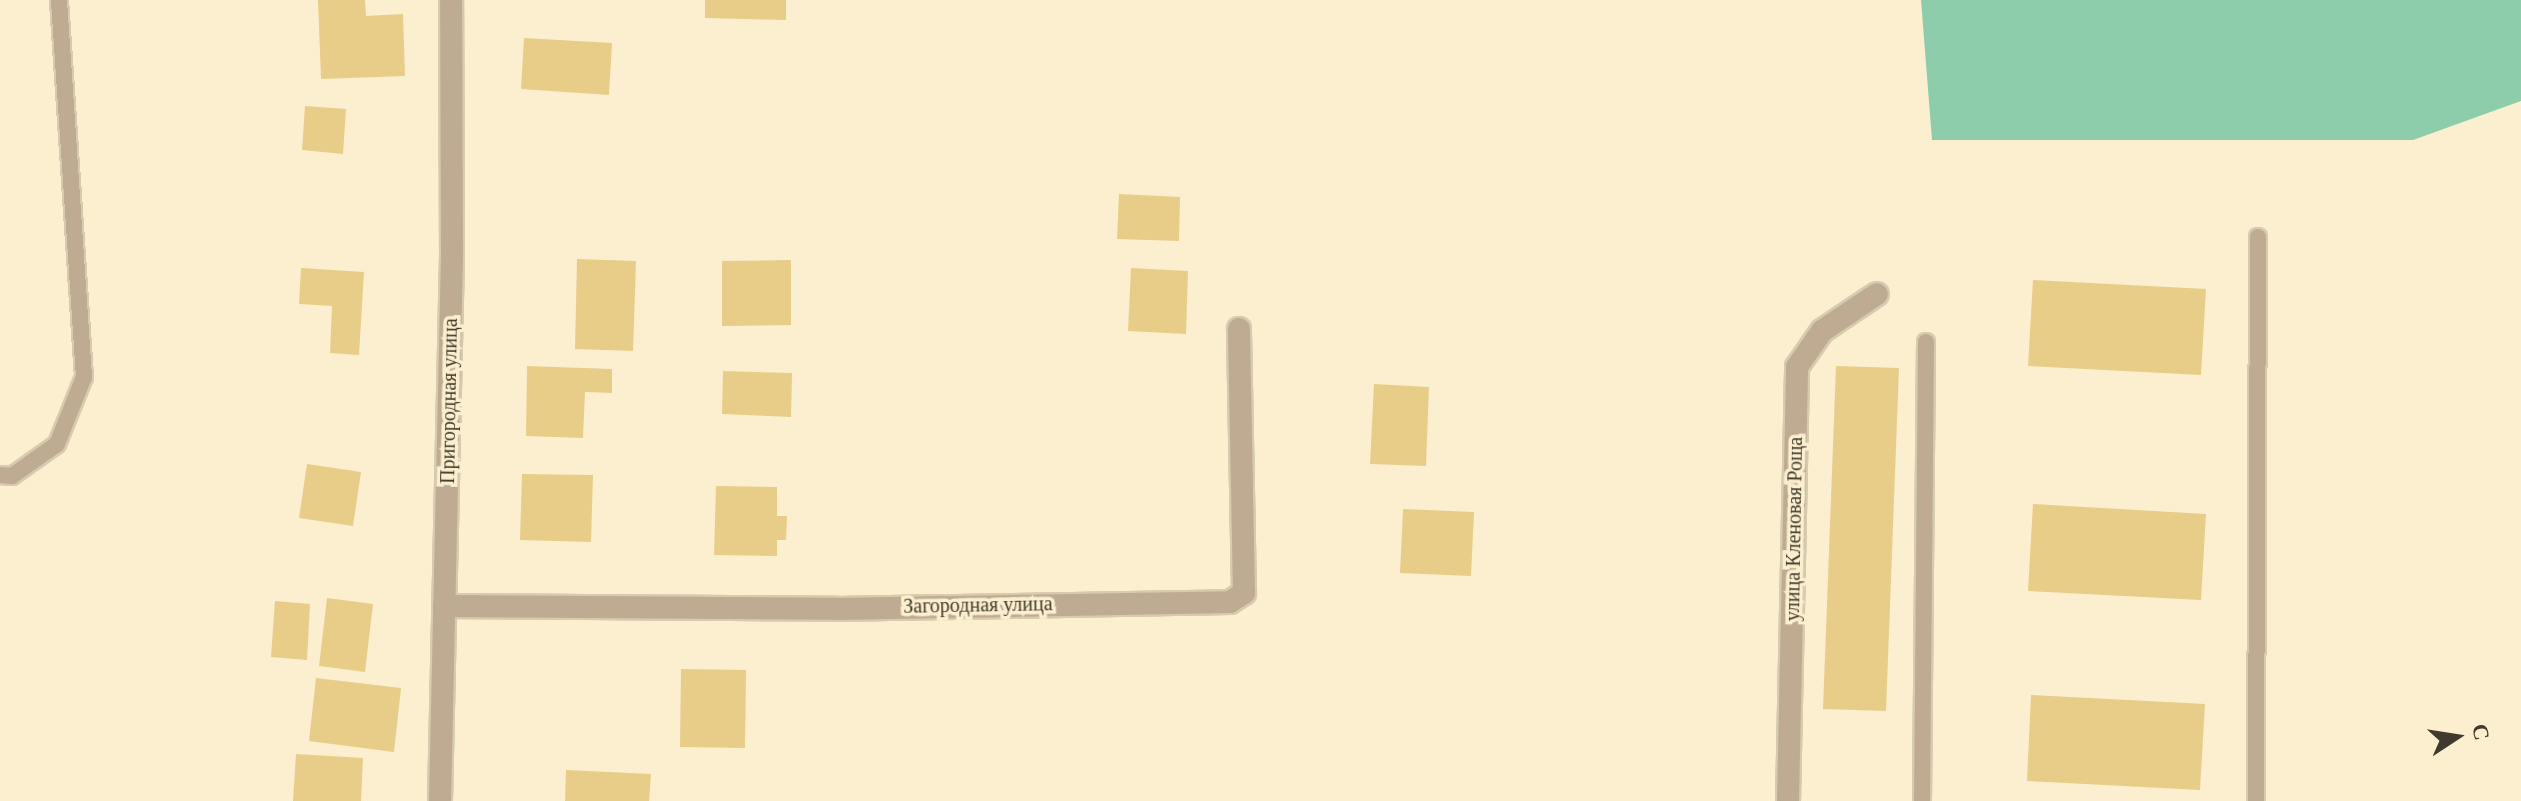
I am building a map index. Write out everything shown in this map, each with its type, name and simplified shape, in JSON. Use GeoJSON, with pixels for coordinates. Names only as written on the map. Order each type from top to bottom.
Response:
{"type":"FeatureCollection","features":[{"type":"Feature","properties":{"kind":"street","name":"Пригородная улица"},"geometry":{"type":"LineString","coordinates":[[440,801],[452,254],[451,0]]}},
{"type":"Feature","properties":{"kind":"street","name":"улица Кленовая Роща"},"geometry":{"type":"LineString","coordinates":[[1788,801],[1797,367],[1822,331],[1877,294]]}},
{"type":"Feature","properties":{"kind":"street","name":"Загородная улица"},"geometry":{"type":"LineString","coordinates":[[444,606],[836,609],[1230,602],[1244,593],[1239,329]]}},
{"type":"Feature","properties":{"kind":"lane"},"geometry":{"type":"LineString","coordinates":[[0,475],[12,476],[57,444],[84,377],[59,0]]}},
{"type":"Feature","properties":{"kind":"lane"},"geometry":{"type":"LineString","coordinates":[[2256,801],[2258,237]]}},
{"type":"Feature","properties":{"kind":"lane"},"geometry":{"type":"LineString","coordinates":[[1922,801],[1926,342]]}},
{"type":"Feature","properties":{"kind":"green space"},"geometry":{"type":"Polygon","coordinates":[[[1921,0],[2521,0],[2521,101],[2413,140],[1932,140],[1921,0]]]}},
{"type":"Feature","properties":{"kind":"building"},"geometry":{"type":"Polygon","coordinates":[[[318,0],[365,0],[366,16],[403,14],[405,76],[321,79],[318,0]]]}},
{"type":"Feature","properties":{"kind":"building"},"geometry":{"type":"Polygon","coordinates":[[[705,0],[786,0],[786,20],[705,18],[705,0]]]}},
{"type":"Feature","properties":{"kind":"building"},"geometry":{"type":"Polygon","coordinates":[[[524,38],[612,43],[609,95],[521,89],[524,38]]]}},
{"type":"Feature","properties":{"kind":"building"},"geometry":{"type":"Polygon","coordinates":[[[305,106],[346,109],[343,154],[302,150],[305,106]]]}},
{"type":"Feature","properties":{"kind":"building"},"geometry":{"type":"Polygon","coordinates":[[[1119,194],[1180,197],[1179,241],[1117,239],[1119,194]]]}},
{"type":"Feature","properties":{"kind":"building"},"geometry":{"type":"Polygon","coordinates":[[[577,259],[636,261],[633,351],[575,349],[577,259]]]}},
{"type":"Feature","properties":{"kind":"building"},"geometry":{"type":"Polygon","coordinates":[[[791,260],[791,325],[722,326],[722,261],[791,260]]]}},
{"type":"Feature","properties":{"kind":"building"},"geometry":{"type":"Polygon","coordinates":[[[301,268],[364,272],[359,355],[330,353],[332,306],[299,304],[301,268]]]}},
{"type":"Feature","properties":{"kind":"building"},"geometry":{"type":"Polygon","coordinates":[[[1131,268],[1188,271],[1186,334],[1128,331],[1131,268]]]}},
{"type":"Feature","properties":{"kind":"building"},"geometry":{"type":"Polygon","coordinates":[[[2033,280],[2206,289],[2201,375],[2028,366],[2033,280]]]}},
{"type":"Feature","properties":{"kind":"building"},"geometry":{"type":"Polygon","coordinates":[[[527,366],[612,369],[612,393],[585,392],[583,438],[526,436],[527,366]]]}},
{"type":"Feature","properties":{"kind":"building"},"geometry":{"type":"Polygon","coordinates":[[[1836,366],[1899,368],[1886,711],[1823,709],[1836,366]]]}},
{"type":"Feature","properties":{"kind":"building"},"geometry":{"type":"Polygon","coordinates":[[[723,371],[792,373],[791,417],[722,414],[723,371]]]}},
{"type":"Feature","properties":{"kind":"building"},"geometry":{"type":"Polygon","coordinates":[[[1374,384],[1429,387],[1426,466],[1370,464],[1374,384]]]}},
{"type":"Feature","properties":{"kind":"building"},"geometry":{"type":"Polygon","coordinates":[[[307,464],[361,472],[353,526],[299,518],[307,464]]]}},
{"type":"Feature","properties":{"kind":"building"},"geometry":{"type":"Polygon","coordinates":[[[522,474],[593,475],[591,542],[520,540],[522,474]]]}},
{"type":"Feature","properties":{"kind":"building"},"geometry":{"type":"Polygon","coordinates":[[[716,486],[777,487],[777,516],[787,516],[786,540],[777,540],[777,556],[714,555],[716,486]]]}},
{"type":"Feature","properties":{"kind":"building"},"geometry":{"type":"Polygon","coordinates":[[[2033,504],[2206,514],[2201,600],[2028,591],[2033,504]]]}},
{"type":"Feature","properties":{"kind":"building"},"geometry":{"type":"Polygon","coordinates":[[[1403,509],[1474,512],[1471,576],[1400,573],[1403,509]]]}},
{"type":"Feature","properties":{"kind":"building"},"geometry":{"type":"Polygon","coordinates":[[[327,598],[373,604],[365,672],[319,666],[327,598]]]}},
{"type":"Feature","properties":{"kind":"building"},"geometry":{"type":"Polygon","coordinates":[[[275,601],[310,604],[307,660],[271,657],[275,601]]]}},
{"type":"Feature","properties":{"kind":"building"},"geometry":{"type":"Polygon","coordinates":[[[681,669],[746,670],[745,748],[680,747],[681,669]]]}},
{"type":"Feature","properties":{"kind":"building"},"geometry":{"type":"Polygon","coordinates":[[[316,678],[401,688],[394,752],[309,741],[316,678]]]}},
{"type":"Feature","properties":{"kind":"building"},"geometry":{"type":"Polygon","coordinates":[[[2031,695],[2205,704],[2200,790],[2027,781],[2031,695]]]}},
{"type":"Feature","properties":{"kind":"building"},"geometry":{"type":"Polygon","coordinates":[[[296,754],[363,758],[361,801],[293,801],[296,754]]]}},
{"type":"Feature","properties":{"kind":"building"},"geometry":{"type":"Polygon","coordinates":[[[566,770],[651,774],[649,801],[565,801],[566,770]]]}}]}
